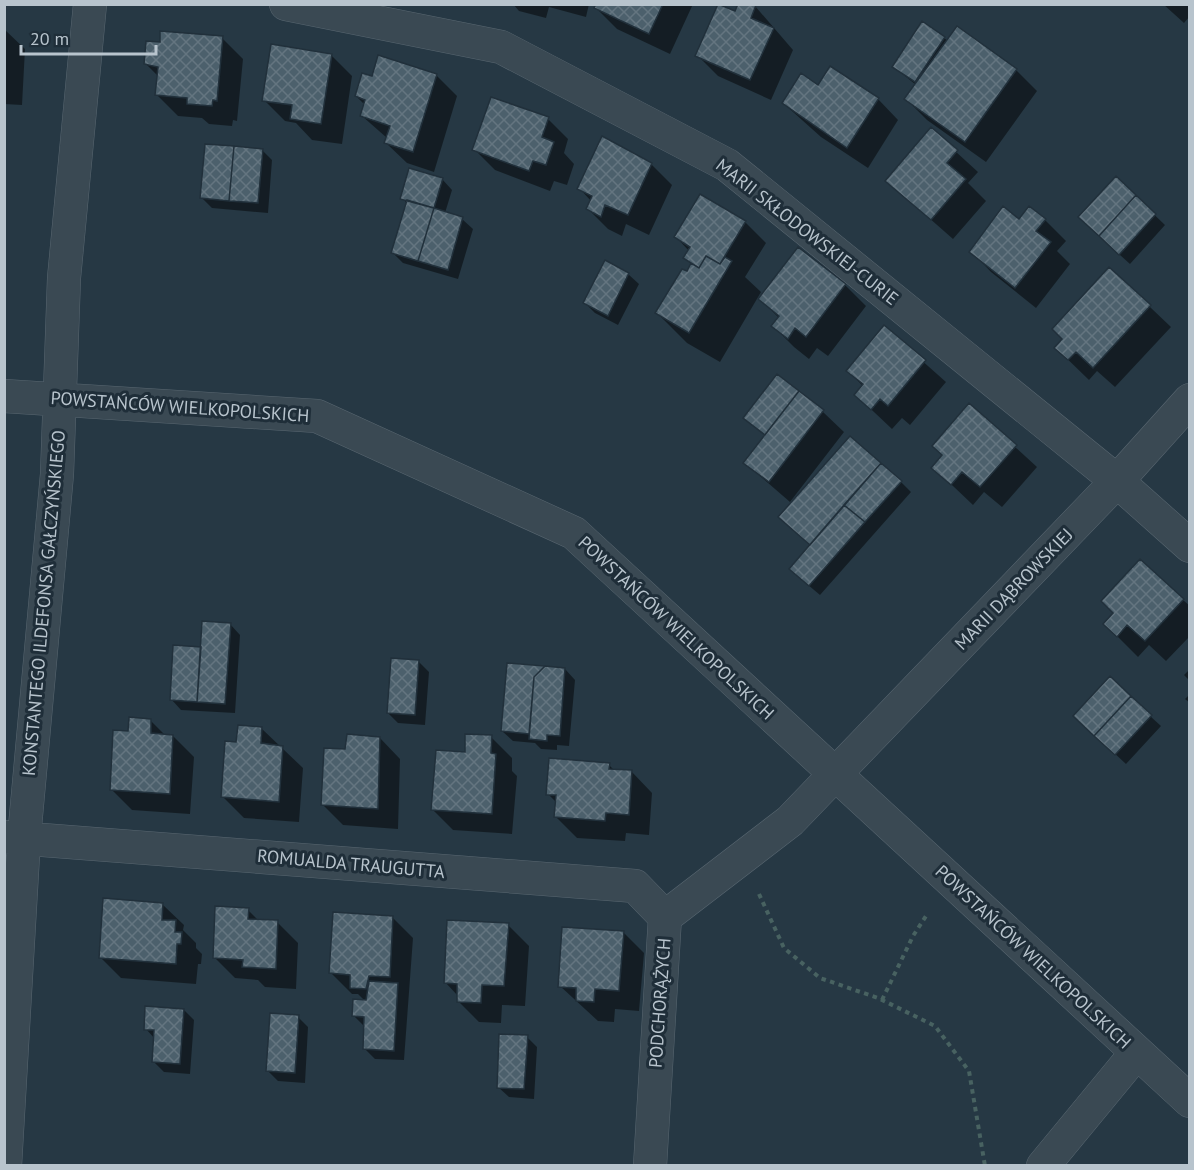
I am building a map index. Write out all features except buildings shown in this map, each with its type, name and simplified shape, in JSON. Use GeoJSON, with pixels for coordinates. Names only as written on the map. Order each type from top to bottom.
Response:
{"type":"FeatureCollection","features":[{"type":"Feature","properties":{"kind":"street","name":"KONSTANTEGO ILDEFONSA GAŁCZYŃSKIEGO"},"geometry":{"type":"LineString","coordinates":[[5,1166],[14,837],[57,474],[64,278],[90,4]]}},
{"type":"Feature","properties":{"kind":"street","name":"MARII SKŁODOWSKIEJ-CURIE"},"geometry":{"type":"LineString","coordinates":[[286,4],[501,47],[727,165],[1117,482],[1190,546]]}},
{"type":"Feature","properties":{"kind":"street","name":"POWSTAŃCÓW WIELKOPOLSKICH"},"geometry":{"type":"LineString","coordinates":[[4,396],[316,416],[574,533],[1190,1101]]}},
{"type":"Feature","properties":{"kind":"street","name":"MARII DĄBROWSKIEJ"},"geometry":{"type":"LineString","coordinates":[[836,776],[1117,482],[1190,400]]}},
{"type":"Feature","properties":{"kind":"street","name":"PODCHORĄŻYCH"},"geometry":{"type":"LineString","coordinates":[[650,1166],[665,917],[790,821],[836,776]]}},
{"type":"Feature","properties":{"kind":"street","name":"ROMUALDA TRAUGUTTA"},"geometry":{"type":"LineString","coordinates":[[14,837],[635,886],[665,917]]}},
{"type":"Feature","properties":{"kind":"street"},"geometry":{"type":"LineString","coordinates":[[1043,1166],[1137,1052]]}},
{"type":"Feature","properties":{"kind":"path"},"geometry":{"type":"LineString","coordinates":[[753,849],[759,893],[784,948],[820,978],[882,1000],[935,1026],[969,1071],[985,1166]]}},
{"type":"Feature","properties":{"kind":"path"},"geometry":{"type":"LineString","coordinates":[[882,1000],[913,936],[930,910]]}}]}
